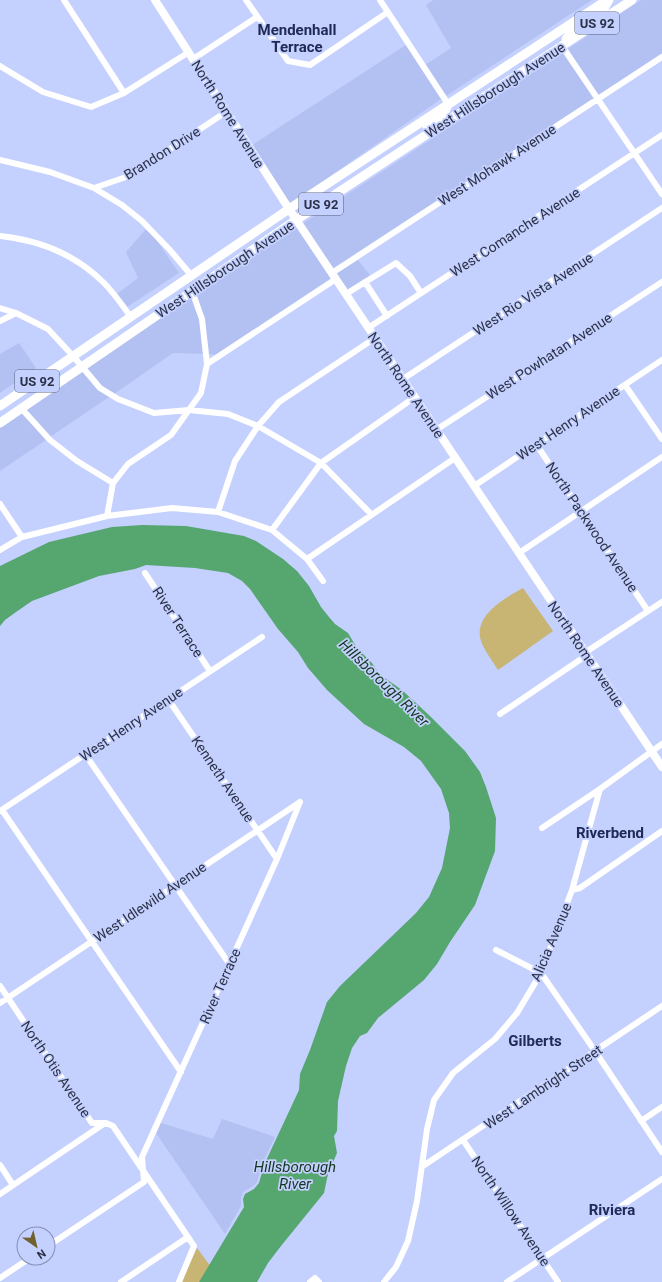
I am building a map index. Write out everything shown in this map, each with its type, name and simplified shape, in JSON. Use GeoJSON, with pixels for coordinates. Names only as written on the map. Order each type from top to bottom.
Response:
{"type":"FeatureCollection","features":[{"type":"Feature","properties":{"kind":"main road","name":"West Hillsborough Avenue"},"geometry":{"type":"LineString","coordinates":[[0,406],[289,209],[608,0]]}},
{"type":"Feature","properties":{"kind":"main road"},"geometry":{"type":"LineString","coordinates":[[562,46],[566,37],[570,33],[603,10],[608,0]]}},
{"type":"Feature","properties":{"kind":"main road","name":"West Hillsborough Avenue"},"geometry":{"type":"LineString","coordinates":[[0,423],[296,220],[562,46],[628,1]]}},
{"type":"Feature","properties":{"kind":"main road"},"geometry":{"type":"LineString","coordinates":[[518,75],[520,68],[548,47],[552,42],[552,36]]}},
{"type":"Feature","properties":{"kind":"main road"},"geometry":{"type":"LineString","coordinates":[[402,151],[414,136],[442,117],[448,104]]}},
{"type":"Feature","properties":{"kind":"main road"},"geometry":{"type":"LineString","coordinates":[[192,291],[197,281],[215,268],[228,250]]}},
{"type":"Feature","properties":{"kind":"main road"},"geometry":{"type":"LineString","coordinates":[[140,327],[145,317],[183,290],[191,275]]}},
{"type":"Feature","properties":{"kind":"street"},"geometry":{"type":"LineString","coordinates":[[64,0],[124,93]]}},
{"type":"Feature","properties":{"kind":"street","name":"North Rome Avenue"},"geometry":{"type":"LineString","coordinates":[[155,0],[296,220],[662,767]]}},
{"type":"Feature","properties":{"kind":"street"},"geometry":{"type":"LineString","coordinates":[[246,0],[288,61],[310,64],[388,12]]}},
{"type":"Feature","properties":{"kind":"street"},"geometry":{"type":"LineString","coordinates":[[380,0],[448,104]]}},
{"type":"Feature","properties":{"kind":"street"},"geometry":{"type":"LineString","coordinates":[[0,66],[43,92],[91,107],[124,93],[257,17]]}},
{"type":"Feature","properties":{"kind":"street"},"geometry":{"type":"LineString","coordinates":[[562,46],[662,194]]}},
{"type":"Feature","properties":{"kind":"street","name":"West Mohawk Avenue"},"geometry":{"type":"LineString","coordinates":[[207,364],[334,276],[662,57]]}},
{"type":"Feature","properties":{"kind":"street","name":"Brandon Drive"},"geometry":{"type":"LineString","coordinates":[[94,188],[128,176],[226,112]]}},
{"type":"Feature","properties":{"kind":"street","name":"West Comanche Avenue"},"geometry":{"type":"LineString","coordinates":[[368,328],[662,135]]}},
{"type":"Feature","properties":{"kind":"street"},"geometry":{"type":"LineString","coordinates":[[0,160],[50,172],[94,188],[122,205],[142,221],[191,275]]}},
{"type":"Feature","properties":{"kind":"street","name":"West Rio Vista Avenue"},"geometry":{"type":"LineString","coordinates":[[403,379],[662,208]]}},
{"type":"Feature","properties":{"kind":"street"},"geometry":{"type":"LineString","coordinates":[[0,236],[38,243],[57,250],[78,262],[104,283],[131,317]]}},
{"type":"Feature","properties":{"kind":"street"},"geometry":{"type":"LineString","coordinates":[[346,294],[396,263],[410,276],[421,293]]}},
{"type":"Feature","properties":{"kind":"street"},"geometry":{"type":"LineString","coordinates":[[365,282],[387,316]]}},
{"type":"Feature","properties":{"kind":"street","name":"West Powhatan Avenue"},"geometry":{"type":"LineString","coordinates":[[436,430],[662,282]]}},
{"type":"Feature","properties":{"kind":"street"},"geometry":{"type":"LineString","coordinates":[[107,516],[113,483],[128,464],[171,435],[201,392],[207,364],[202,319],[192,291]]}},
{"type":"Feature","properties":{"kind":"street"},"geometry":{"type":"LineString","coordinates":[[0,308],[16,313],[48,329],[100,388],[118,399],[154,413],[189,410],[228,414],[258,426],[321,463],[371,514]]}},
{"type":"Feature","properties":{"kind":"street"},"geometry":{"type":"LineString","coordinates":[[0,321],[16,313]]}},
{"type":"Feature","properties":{"kind":"street"},"geometry":{"type":"LineString","coordinates":[[218,512],[235,461],[258,426],[279,402],[375,338]]}},
{"type":"Feature","properties":{"kind":"street","name":"West Henry Avenue"},"geometry":{"type":"LineString","coordinates":[[474,486],[662,360]]}},
{"type":"Feature","properties":{"kind":"street"},"geometry":{"type":"LineString","coordinates":[[625,385],[662,439]]}},
{"type":"Feature","properties":{"kind":"street"},"geometry":{"type":"LineString","coordinates":[[272,530],[321,463],[415,397]]}},
{"type":"Feature","properties":{"kind":"street"},"geometry":{"type":"LineString","coordinates":[[21,408],[50,440],[77,461],[113,483]]}},
{"type":"Feature","properties":{"kind":"street","name":"North Packwood Avenue"},"geometry":{"type":"LineString","coordinates":[[536,444],[648,611]]}},
{"type":"Feature","properties":{"kind":"street"},"geometry":{"type":"LineString","coordinates":[[519,553],[662,457]]}},
{"type":"Feature","properties":{"kind":"street"},"geometry":{"type":"LineString","coordinates":[[306,559],[455,458]]}},
{"type":"Feature","properties":{"kind":"street"},"geometry":{"type":"LineString","coordinates":[[0,504],[22,537]]}},
{"type":"Feature","properties":{"kind":"street"},"geometry":{"type":"LineString","coordinates":[[0,550],[22,537],[107,516],[172,508],[218,512],[272,530],[306,559],[323,581]]}},
{"type":"Feature","properties":{"kind":"street","name":"River Terrace"},"geometry":{"type":"LineString","coordinates":[[146,573],[210,671]]}},
{"type":"Feature","properties":{"kind":"street"},"geometry":{"type":"LineString","coordinates":[[500,714],[587,655],[589,650],[662,602]]}},
{"type":"Feature","properties":{"kind":"street","name":"West Henry Avenue"},"geometry":{"type":"LineString","coordinates":[[1,811],[168,698],[262,637]]}},
{"type":"Feature","properties":{"kind":"street","name":"Kenneth Avenue"},"geometry":{"type":"LineString","coordinates":[[168,698],[277,859]]}},
{"type":"Feature","properties":{"kind":"street"},"geometry":{"type":"LineString","coordinates":[[542,828],[600,789],[662,744]]}},
{"type":"Feature","properties":{"kind":"street"},"geometry":{"type":"LineString","coordinates":[[85,754],[230,965]]}},
{"type":"Feature","properties":{"kind":"street","name":"Alicia Avenue"},"geometry":{"type":"LineString","coordinates":[[384,1282],[396,1267],[408,1241],[414,1218],[423,1166],[427,1129],[434,1100],[453,1073],[495,1039],[517,1013],[541,973],[572,890],[600,789]]}},
{"type":"Feature","properties":{"kind":"street","name":"River Terrace"},"geometry":{"type":"LineString","coordinates":[[56,1241],[144,1182],[142,1157],[230,965],[277,859],[300,802]]}},
{"type":"Feature","properties":{"kind":"street","name":"West Idlewild Avenue"},"geometry":{"type":"LineString","coordinates":[[0,1002],[300,802]]}},
{"type":"Feature","properties":{"kind":"street"},"geometry":{"type":"LineString","coordinates":[[1,811],[181,1072]]}},
{"type":"Feature","properties":{"kind":"street"},"geometry":{"type":"LineString","coordinates":[[572,890],[580,888],[662,831]]}},
{"type":"Feature","properties":{"kind":"street"},"geometry":{"type":"LineString","coordinates":[[496,950],[541,973],[662,1152]]}},
{"type":"Feature","properties":{"kind":"street","name":"North Otis Avenue"},"geometry":{"type":"LineString","coordinates":[[0,986],[92,1123],[106,1123],[113,1126],[188,1237]]}},
{"type":"Feature","properties":{"kind":"street","name":"West Lambright Street"},"geometry":{"type":"LineString","coordinates":[[423,1166],[662,1006]]}},
{"type":"Feature","properties":{"kind":"street"},"geometry":{"type":"LineString","coordinates":[[641,1121],[662,1107]]}},
{"type":"Feature","properties":{"kind":"street"},"geometry":{"type":"LineString","coordinates":[[0,1194],[106,1123]]}},
{"type":"Feature","properties":{"kind":"street","name":"North Willow Avenue"},"geometry":{"type":"LineString","coordinates":[[463,1140],[558,1282]]}},
{"type":"Feature","properties":{"kind":"street"},"geometry":{"type":"LineString","coordinates":[[0,1165],[14,1185]]}},
{"type":"Feature","properties":{"kind":"street"},"geometry":{"type":"LineString","coordinates":[[507,1282],[662,1179]]}},
{"type":"Feature","properties":{"kind":"street"},"geometry":{"type":"LineString","coordinates":[[121,1282],[188,1237],[194,1246],[179,1282]]}},
{"type":"Feature","properties":{"kind":"street"},"geometry":{"type":"LineString","coordinates":[[0,1278],[18,1266]]}},
{"type":"Feature","properties":{"kind":"street"},"geometry":{"type":"LineString","coordinates":[[310,1282],[315,1278],[319,1282]]}},
{"type":"Feature","properties":{"kind":"shaded area"},"geometry":{"type":"Polygon","coordinates":[[[433,0],[592,0],[446,96],[425,65],[451,48],[426,5],[433,0]]]}},
{"type":"Feature","properties":{"kind":"shaded area"},"geometry":{"type":"Polygon","coordinates":[[[641,0],[662,0],[662,53],[598,95],[568,49],[641,0]]]}},
{"type":"Feature","properties":{"kind":"shaded area"},"geometry":{"type":"Polygon","coordinates":[[[406,45],[441,99],[290,204],[252,145],[406,45]]]}},
{"type":"Feature","properties":{"kind":"shaded area"},"geometry":{"type":"Polygon","coordinates":[[[564,52],[594,98],[332,269],[302,224],[564,52]]]}},
{"type":"Feature","properties":{"kind":"shaded area"},"geometry":{"type":"Polygon","coordinates":[[[297,227],[331,278],[216,355],[209,354],[204,318],[196,293],[297,227]]]}},
{"type":"Feature","properties":{"kind":"shaded area"},"geometry":{"type":"Polygon","coordinates":[[[146,229],[155,238],[179,273],[127,307],[117,294],[138,278],[126,252],[146,229]]]}},
{"type":"Feature","properties":{"kind":"shaded area"},"geometry":{"type":"Polygon","coordinates":[[[358,260],[370,275],[346,291],[335,274],[358,260]]]}},
{"type":"Feature","properties":{"kind":"shaded area"},"geometry":{"type":"Polygon","coordinates":[[[191,296],[199,319],[203,354],[173,353],[114,394],[102,386],[86,368],[191,296]]]}},
{"type":"Feature","properties":{"kind":"shaded area"},"geometry":{"type":"Polygon","coordinates":[[[19,343],[36,368],[0,393],[0,354],[19,343]]]}},
{"type":"Feature","properties":{"kind":"shaded area"},"geometry":{"type":"Polygon","coordinates":[[[82,371],[98,390],[109,397],[50,437],[26,410],[82,371]]]}},
{"type":"Feature","properties":{"kind":"shaded area"},"geometry":{"type":"Polygon","coordinates":[[[22,413],[46,440],[0,471],[0,428],[22,413]]]}},
{"type":"Feature","properties":{"kind":"shaded area"},"geometry":{"type":"Polygon","coordinates":[[[523,588],[553,631],[498,670],[483,646],[480,636],[481,627],[484,618],[490,611],[506,598],[523,588]]]}},
{"type":"Feature","properties":{"kind":"shaded area"},"geometry":{"type":"Polygon","coordinates":[[[222,1119],[275,1137],[262,1164],[257,1182],[243,1192],[241,1206],[225,1234],[156,1133],[161,1123],[213,1139],[222,1119]]]}},
{"type":"Feature","properties":{"kind":"shaded area"},"geometry":{"type":"Polygon","coordinates":[[[197,1248],[211,1267],[202,1282],[181,1282],[197,1248]]]}},
{"type":"Feature","properties":{"kind":"water","name":"Hillsborough River"},"geometry":{"type":"Polygon","coordinates":[[[142,525],[186,526],[244,536],[256,541],[283,559],[297,571],[309,586],[321,607],[335,624],[348,633],[357,648],[372,663],[379,674],[402,690],[465,751],[480,772],[496,818],[495,851],[475,905],[437,964],[424,980],[378,1018],[367,1033],[360,1036],[352,1048],[346,1066],[338,1101],[337,1131],[334,1136],[337,1153],[328,1174],[324,1193],[268,1263],[257,1282],[199,1282],[244,1207],[243,1199],[245,1194],[254,1189],[259,1183],[264,1165],[299,1090],[300,1074],[327,1002],[340,986],[416,913],[429,897],[442,868],[450,828],[449,813],[441,789],[421,761],[404,747],[364,724],[327,690],[278,629],[250,589],[242,581],[228,573],[195,568],[146,565],[135,569],[99,576],[32,601],[5,620],[0,626],[0,566],[49,542],[112,527],[142,525]]]}},
{"type":"Feature","properties":{"kind":"district","name":"Mendenhall Terrace"},"geometry":{"type":"Point","coordinates":[297,38]}},
{"type":"Feature","properties":{"kind":"district","name":"Riverbend"},"geometry":{"type":"Point","coordinates":[610,833]}},
{"type":"Feature","properties":{"kind":"district","name":"Gilberts"},"geometry":{"type":"Point","coordinates":[535,1041]}},
{"type":"Feature","properties":{"kind":"district","name":"Riviera"},"geometry":{"type":"Point","coordinates":[612,1210]}}]}
